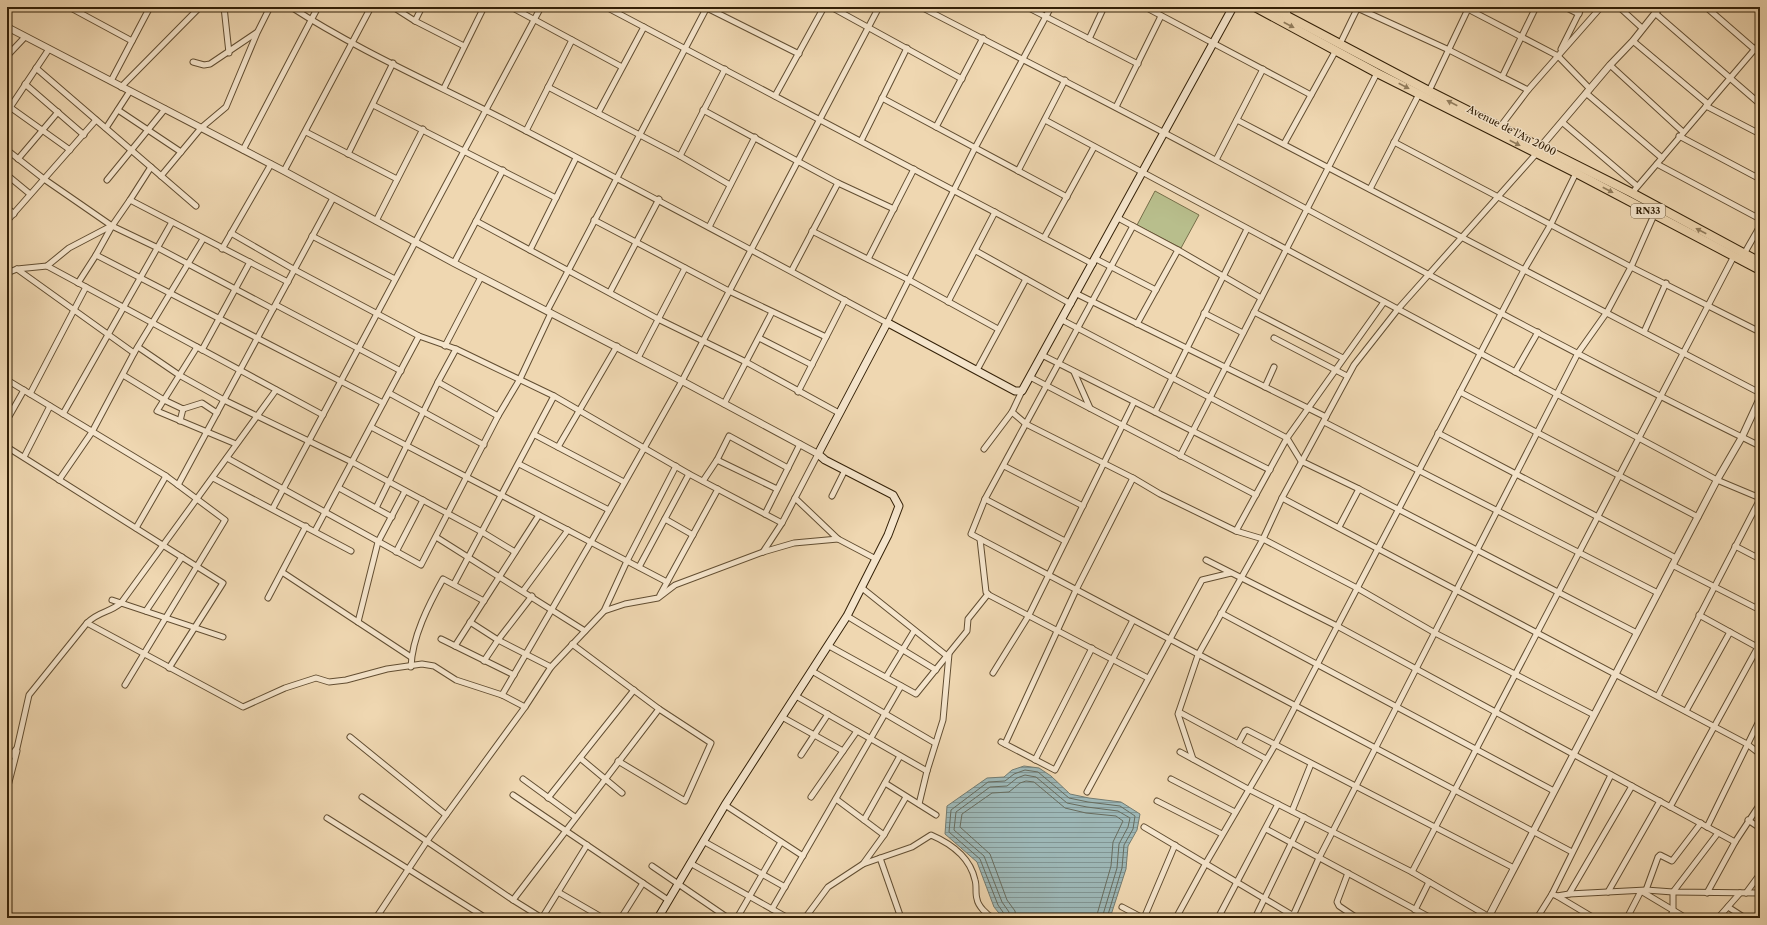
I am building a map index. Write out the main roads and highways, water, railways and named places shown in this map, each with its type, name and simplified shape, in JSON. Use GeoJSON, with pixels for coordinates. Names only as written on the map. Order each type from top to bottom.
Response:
{"type":"FeatureCollection","features":[{"type":"Feature","properties":{"kind":"main road"},"geometry":{"type":"LineString","coordinates":[[658,918],[677,883],[725,805],[847,616],[876,559],[899,506],[893,494],[825,460],[818,454],[887,323],[1015,390],[1022,391],[1165,134],[1212,43],[1233,7]]}},
{"type":"Feature","properties":{"kind":"main road","name":"Avenue de l'An 2000"},"geometry":{"type":"LineString","coordinates":[[1254,7],[1429,91],[1500,127],[1537,151],[1576,173],[1760,270]]}},
{"type":"Feature","properties":{"kind":"main road","name":"Avenue de l'An 2000"},"geometry":{"type":"LineString","coordinates":[[1270,7],[1286,15],[1338,47],[1377,73],[1537,151],[1632,194],[1760,262]]}},
{"type":"Feature","properties":{"kind":"water"},"geometry":{"type":"Polygon","coordinates":[[[1024,766],[1039,768],[1051,776],[1070,794],[1121,802],[1140,814],[1137,830],[1128,846],[1126,869],[1110,918],[1003,918],[994,907],[977,862],[945,834],[947,806],[987,778],[1004,777],[1012,770],[1024,766]]]}}]}
